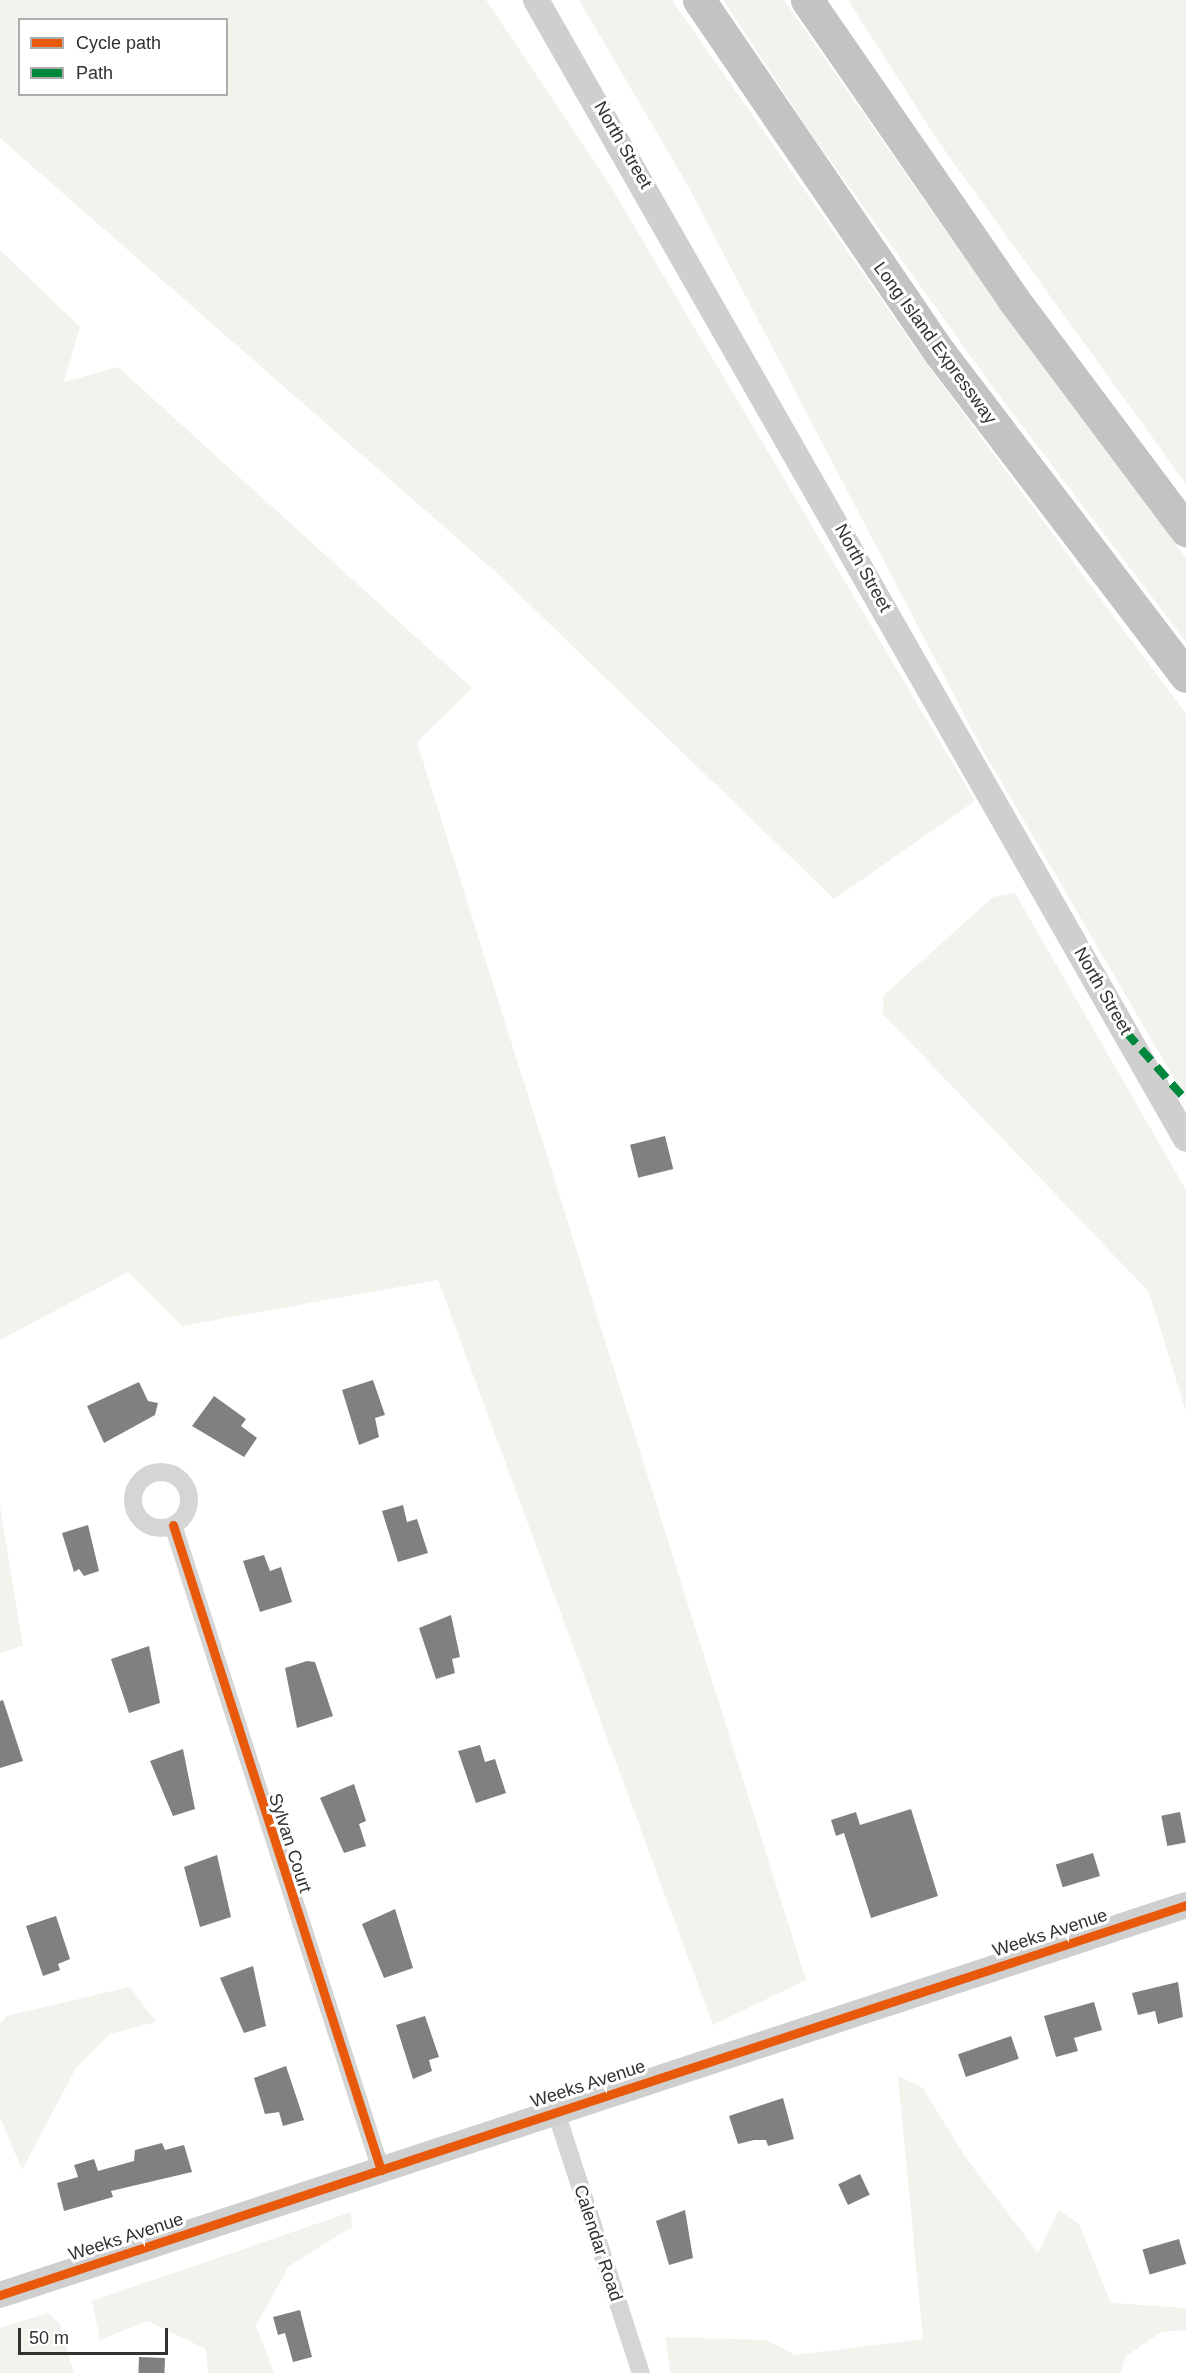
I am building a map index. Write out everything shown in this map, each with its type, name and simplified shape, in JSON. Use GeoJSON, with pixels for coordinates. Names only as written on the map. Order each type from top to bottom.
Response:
{"type":"FeatureCollection","features":[{"type":"Feature","properties":{"kind":"highway","name":"Long Island Expressway"},"geometry":{"type":"LineString","coordinates":[[699,0],[940,353],[1186,676]]}},
{"type":"Feature","properties":{"kind":"highway"},"geometry":{"type":"LineString","coordinates":[[807,0],[1013,299],[1186,530]]}},
{"type":"Feature","properties":{"kind":"street","name":"North Street"},"geometry":{"type":"LineString","coordinates":[[537,0],[1186,1139]]}},
{"type":"Feature","properties":{"kind":"street","name":"Sylvan Court"},"geometry":{"type":"LineString","coordinates":[[173,1526],[381,2170]]}},
{"type":"Feature","properties":{"kind":"street","name":"Weeks Avenue"},"geometry":{"type":"LineString","coordinates":[[0,2295],[1186,1905]]}},
{"type":"Feature","properties":{"kind":"street","name":"Calendar Road"},"geometry":{"type":"LineString","coordinates":[[556,2112],[641,2373]]}},
{"type":"Feature","properties":{"kind":"shaded area"},"geometry":{"type":"Polygon","coordinates":[[[0,0],[486,0],[608,182],[975,801],[834,899],[498,574],[0,138],[0,0]]]}},
{"type":"Feature","properties":{"kind":"shaded area"},"geometry":{"type":"Polygon","coordinates":[[[579,0],[672,0],[915,348],[1186,714],[1186,1099],[981,747],[687,184],[579,0]]]}},
{"type":"Feature","properties":{"kind":"shaded area"},"geometry":{"type":"Polygon","coordinates":[[[723,0],[784,0],[1000,309],[1186,558],[1186,642],[989,382],[812,135],[723,0]]]}},
{"type":"Feature","properties":{"kind":"shaded area"},"geometry":{"type":"Polygon","coordinates":[[[848,0],[1186,0],[1186,484],[938,141],[848,0]]]}},
{"type":"Feature","properties":{"kind":"shaded area"},"geometry":{"type":"Polygon","coordinates":[[[0,250],[80,327],[64,382],[118,367],[472,688],[417,742],[806,1980],[713,2025],[438,1280],[182,1326],[128,1272],[0,1340],[0,250]]]}},
{"type":"Feature","properties":{"kind":"shaded area"},"geometry":{"type":"Polygon","coordinates":[[[1015,893],[1186,1190],[1186,1412],[1149,1292],[883,1014],[884,995],[993,897],[1015,893]]]}},
{"type":"Feature","properties":{"kind":"shaded area"},"geometry":{"type":"Polygon","coordinates":[[[0,1506],[23,1646],[0,1653],[0,1506]]]}},
{"type":"Feature","properties":{"kind":"shaded area"},"geometry":{"type":"Polygon","coordinates":[[[130,1987],[156,2022],[110,2034],[76,2068],[22,2170],[0,2117],[0,2024],[6,2016],[130,1987]]]}},
{"type":"Feature","properties":{"kind":"shaded area"},"geometry":{"type":"Polygon","coordinates":[[[898,2076],[923,2088],[964,2155],[1038,2253],[1059,2210],[1079,2224],[1111,2303],[1186,2308],[1186,2330],[1161,2332],[1125,2357],[1121,2373],[670,2373],[666,2337],[766,2340],[796,2355],[923,2339],[898,2076]]]}},
{"type":"Feature","properties":{"kind":"shaded area"},"geometry":{"type":"Polygon","coordinates":[[[351,2212],[352,2227],[289,2266],[256,2325],[274,2373],[208,2373],[206,2349],[147,2321],[100,2340],[92,2301],[351,2212]]]}},
{"type":"Feature","properties":{"kind":"shaded area"},"geometry":{"type":"Polygon","coordinates":[[[48,2313],[60,2324],[74,2373],[0,2373],[0,2328],[48,2313]]]}},
{"type":"Feature","properties":{"kind":"building"},"geometry":{"type":"Polygon","coordinates":[[[665,1136],[673,1169],[638,1178],[630,1145],[665,1136]]]}},
{"type":"Feature","properties":{"kind":"building"},"geometry":{"type":"Polygon","coordinates":[[[373,1380],[385,1415],[375,1418],[379,1437],[359,1445],[342,1390],[373,1380]]]}},
{"type":"Feature","properties":{"kind":"building"},"geometry":{"type":"Polygon","coordinates":[[[139,1382],[148,1401],[158,1403],[155,1415],[104,1443],[87,1406],[139,1382]]]}},
{"type":"Feature","properties":{"kind":"building"},"geometry":{"type":"Polygon","coordinates":[[[214,1396],[246,1419],[241,1426],[257,1438],[244,1457],[192,1426],[214,1396]]]}},
{"type":"Feature","properties":{"kind":"building"},"geometry":{"type":"Polygon","coordinates":[[[403,1505],[407,1522],[417,1519],[428,1553],[398,1562],[382,1511],[403,1505]]]}},
{"type":"Feature","properties":{"kind":"building"},"geometry":{"type":"Polygon","coordinates":[[[88,1525],[99,1571],[84,1576],[79,1569],[74,1572],[62,1533],[88,1525]]]}},
{"type":"Feature","properties":{"kind":"building"},"geometry":{"type":"Polygon","coordinates":[[[264,1555],[270,1571],[281,1567],[292,1602],[260,1612],[243,1561],[264,1555]]]}},
{"type":"Feature","properties":{"kind":"building"},"geometry":{"type":"Polygon","coordinates":[[[451,1615],[460,1657],[452,1659],[455,1673],[436,1679],[419,1628],[451,1615]]]}},
{"type":"Feature","properties":{"kind":"building"},"geometry":{"type":"Polygon","coordinates":[[[149,1646],[160,1703],[129,1713],[111,1659],[149,1646]]]}},
{"type":"Feature","properties":{"kind":"building"},"geometry":{"type":"Polygon","coordinates":[[[307,1661],[315,1662],[333,1716],[297,1728],[285,1668],[307,1661]]]}},
{"type":"Feature","properties":{"kind":"building"},"geometry":{"type":"Polygon","coordinates":[[[3,1700],[23,1761],[0,1768],[0,1701],[3,1700]]]}},
{"type":"Feature","properties":{"kind":"building"},"geometry":{"type":"Polygon","coordinates":[[[480,1745],[485,1762],[495,1759],[506,1793],[476,1803],[458,1751],[480,1745]]]}},
{"type":"Feature","properties":{"kind":"building"},"geometry":{"type":"Polygon","coordinates":[[[183,1749],[195,1809],[173,1816],[150,1761],[183,1749]]]}},
{"type":"Feature","properties":{"kind":"building"},"geometry":{"type":"Polygon","coordinates":[[[354,1784],[366,1821],[359,1824],[366,1846],[344,1853],[320,1798],[354,1784]]]}},
{"type":"Feature","properties":{"kind":"building"},"geometry":{"type":"Polygon","coordinates":[[[911,1809],[938,1896],[871,1918],[844,1833],[836,1836],[831,1820],[856,1812],[860,1825],[911,1809]]]}},
{"type":"Feature","properties":{"kind":"building"},"geometry":{"type":"Polygon","coordinates":[[[1180,1812],[1186,1842],[1167,1846],[1161,1816],[1180,1812]]]}},
{"type":"Feature","properties":{"kind":"building"},"geometry":{"type":"Polygon","coordinates":[[[1093,1853],[1100,1876],[1063,1887],[1056,1864],[1093,1853]]]}},
{"type":"Feature","properties":{"kind":"building"},"geometry":{"type":"Polygon","coordinates":[[[217,1855],[231,1917],[200,1927],[184,1867],[217,1855]]]}},
{"type":"Feature","properties":{"kind":"building"},"geometry":{"type":"Polygon","coordinates":[[[395,1909],[413,1968],[384,1978],[362,1924],[395,1909]]]}},
{"type":"Feature","properties":{"kind":"building"},"geometry":{"type":"Polygon","coordinates":[[[56,1916],[70,1959],[58,1964],[60,1970],[43,1976],[26,1926],[56,1916]]]}},
{"type":"Feature","properties":{"kind":"building"},"geometry":{"type":"Polygon","coordinates":[[[253,1966],[266,2026],[244,2033],[220,1978],[253,1966]]]}},
{"type":"Feature","properties":{"kind":"building"},"geometry":{"type":"Polygon","coordinates":[[[1178,1982],[1183,2017],[1158,2024],[1155,2011],[1138,2015],[1132,1993],[1178,1982]]]}},
{"type":"Feature","properties":{"kind":"building"},"geometry":{"type":"Polygon","coordinates":[[[1094,2002],[1102,2030],[1074,2038],[1078,2051],[1056,2057],[1044,2016],[1094,2002]]]}},
{"type":"Feature","properties":{"kind":"building"},"geometry":{"type":"Polygon","coordinates":[[[425,2016],[439,2057],[429,2060],[432,2071],[413,2079],[396,2025],[425,2016]]]}},
{"type":"Feature","properties":{"kind":"building"},"geometry":{"type":"Polygon","coordinates":[[[1011,2036],[1019,2059],[966,2077],[958,2054],[1011,2036]]]}},
{"type":"Feature","properties":{"kind":"building"},"geometry":{"type":"Polygon","coordinates":[[[286,2066],[304,2120],[283,2126],[279,2112],[265,2114],[254,2078],[286,2066]]]}},
{"type":"Feature","properties":{"kind":"building"},"geometry":{"type":"Polygon","coordinates":[[[783,2098],[794,2139],[768,2146],[766,2140],[738,2144],[729,2116],[783,2098]]]}},
{"type":"Feature","properties":{"kind":"building"},"geometry":{"type":"Polygon","coordinates":[[[162,2143],[165,2150],[184,2145],[192,2172],[111,2191],[113,2197],[64,2211],[57,2183],[78,2177],[74,2165],[94,2159],[98,2171],[134,2161],[135,2150],[162,2143]]]}},
{"type":"Feature","properties":{"kind":"building"},"geometry":{"type":"Polygon","coordinates":[[[860,2174],[870,2195],[848,2205],[838,2184],[860,2174]]]}},
{"type":"Feature","properties":{"kind":"building"},"geometry":{"type":"Polygon","coordinates":[[[685,2210],[693,2258],[669,2265],[656,2221],[685,2210]]]}},
{"type":"Feature","properties":{"kind":"building"},"geometry":{"type":"Polygon","coordinates":[[[1179,2239],[1186,2264],[1150,2274],[1142,2249],[1179,2239]]]}},
{"type":"Feature","properties":{"kind":"building"},"geometry":{"type":"Polygon","coordinates":[[[300,2310],[312,2357],[293,2362],[285,2333],[278,2335],[273,2317],[300,2310]]]}},
{"type":"Feature","properties":{"kind":"building"},"geometry":{"type":"Polygon","coordinates":[[[139,2357],[165,2358],[164,2373],[138,2373],[139,2357]]]}},
{"type":"Feature","properties":{"kind":"marked path"},"geometry":{"type":"LineString","coordinates":[[1126,1032],[1186,1100]]}},
{"type":"Feature","properties":{"kind":"cycle path"},"geometry":{"type":"LineString","coordinates":[[173,1525],[381,2170]]}},
{"type":"Feature","properties":{"kind":"cycle path"},"geometry":{"type":"LineString","coordinates":[[0,2295],[1186,1905]]}}]}
